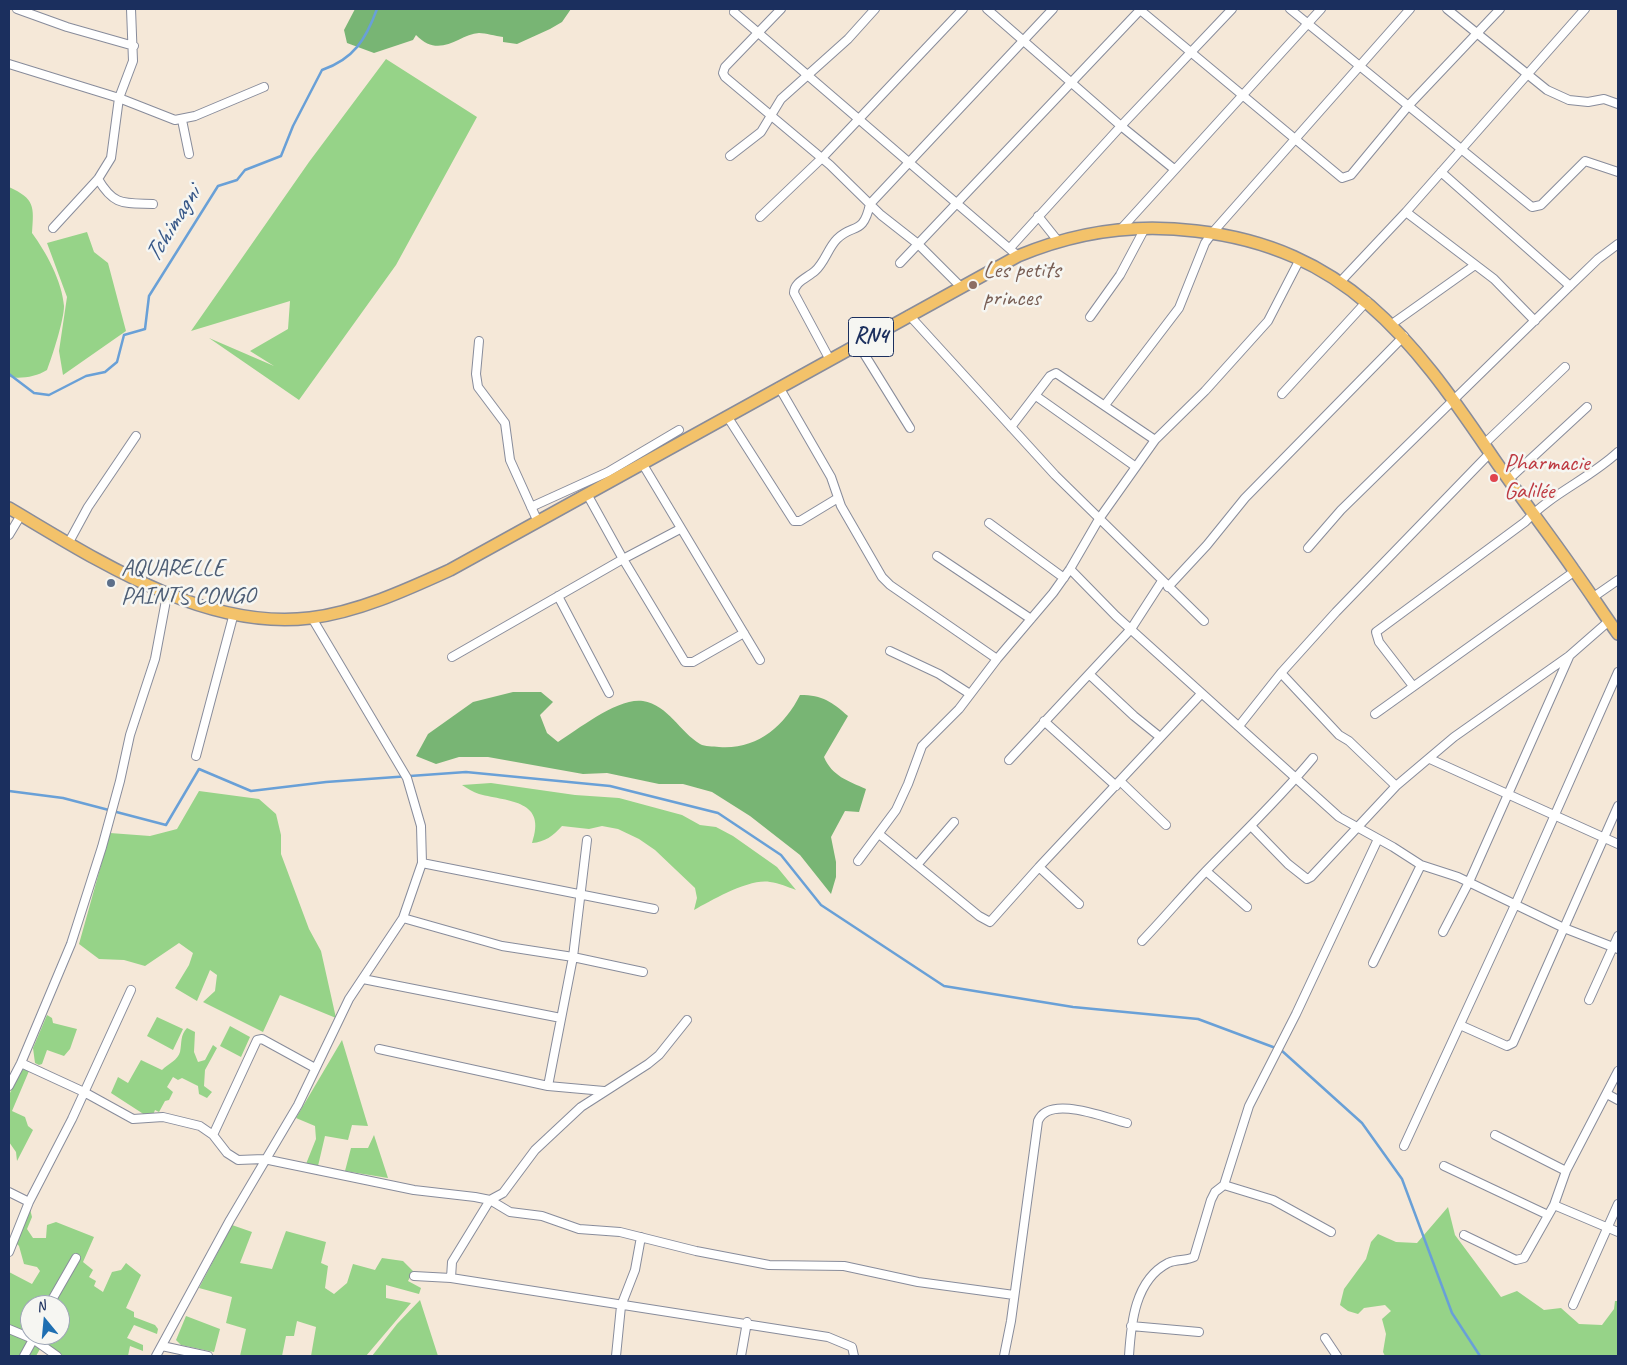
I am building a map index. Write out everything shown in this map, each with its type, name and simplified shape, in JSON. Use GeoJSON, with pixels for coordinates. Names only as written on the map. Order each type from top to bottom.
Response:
{"type":"FeatureCollection","features":[{"type":"Feature","properties":{"kind":"highway","name":"RN4"},"geometry":{"type":"LineString","coordinates":[[9,508],[120,572],[167,595],[234,613],[276,620],[312,618],[350,609],[412,587],[450,570],[961,287],[1014,252],[1092,233],[1120,229],[1145,228],[1213,232],[1255,242],[1300,259],[1341,281],[1392,324],[1404,336],[1487,448],[1618,634]]}},
{"type":"Feature","properties":{"kind":"street"},"geometry":{"type":"LineString","coordinates":[[17,9],[67,27],[134,46]]}},
{"type":"Feature","properties":{"kind":"street"},"geometry":{"type":"LineString","coordinates":[[54,228],[98,179],[113,150],[119,98],[131,72],[134,46],[131,9]]}},
{"type":"Feature","properties":{"kind":"street"},"geometry":{"type":"LineString","coordinates":[[781,9],[725,67],[723,73],[822,158],[870,204],[918,244],[961,287]]}},
{"type":"Feature","properties":{"kind":"street"},"geometry":{"type":"LineString","coordinates":[[730,156],[761,132],[781,99],[848,39],[876,9]]}},
{"type":"Feature","properties":{"kind":"street"},"geometry":{"type":"LineString","coordinates":[[760,217],[822,158],[963,9]]}},
{"type":"Feature","properties":{"kind":"street"},"geometry":{"type":"LineString","coordinates":[[988,9],[1121,126],[1174,169]]}},
{"type":"Feature","properties":{"kind":"street"},"geometry":{"type":"LineString","coordinates":[[830,360],[795,296],[794,289],[820,266],[838,238],[856,230],[862,224],[866,219],[870,204],[1053,9]]}},
{"type":"Feature","properties":{"kind":"street"},"geometry":{"type":"LineString","coordinates":[[900,263],[1140,9],[1295,140],[1342,178],[1348,178],[1409,106],[1500,9]]}},
{"type":"Feature","properties":{"kind":"street"},"geometry":{"type":"LineString","coordinates":[[734,12],[907,163],[1014,252],[1038,216],[1121,126],[1192,54],[1232,9]]}},
{"type":"Feature","properties":{"kind":"street"},"geometry":{"type":"LineString","coordinates":[[1290,9],[1360,65],[1460,150],[1486,168],[1529,204],[1537,208],[1585,161],[1618,172]]}},
{"type":"Feature","properties":{"kind":"street"},"geometry":{"type":"LineString","coordinates":[[1120,229],[1321,9]]}},
{"type":"Feature","properties":{"kind":"street"},"geometry":{"type":"LineString","coordinates":[[1104,405],[1179,308],[1205,243],[1213,232],[1410,9]]}},
{"type":"Feature","properties":{"kind":"street"},"geometry":{"type":"LineString","coordinates":[[1447,9],[1547,90],[1569,100],[1588,102],[1604,99],[1618,104]]}},
{"type":"Feature","properties":{"kind":"street"},"geometry":{"type":"LineString","coordinates":[[1341,281],[1406,212],[1585,9]]}},
{"type":"Feature","properties":{"kind":"street"},"geometry":{"type":"LineString","coordinates":[[9,64],[119,98],[175,120],[182,120],[264,87]]}},
{"type":"Feature","properties":{"kind":"street"},"geometry":{"type":"LineString","coordinates":[[182,120],[189,154]]}},
{"type":"Feature","properties":{"kind":"street"},"geometry":{"type":"LineString","coordinates":[[1441,172],[1570,286]]}},
{"type":"Feature","properties":{"kind":"street"},"geometry":{"type":"LineString","coordinates":[[98,179],[108,196],[113,199],[128,203],[153,204]]}},
{"type":"Feature","properties":{"kind":"street"},"geometry":{"type":"LineString","coordinates":[[1406,212],[1494,279],[1535,321]]}},
{"type":"Feature","properties":{"kind":"street"},"geometry":{"type":"LineString","coordinates":[[1038,216],[1058,241]]}},
{"type":"Feature","properties":{"kind":"street"},"geometry":{"type":"LineString","coordinates":[[1090,317],[1120,276],[1145,228]]}},
{"type":"Feature","properties":{"kind":"street"},"geometry":{"type":"LineString","coordinates":[[1308,548],[1341,510],[1598,259],[1618,244]]}},
{"type":"Feature","properties":{"kind":"street"},"geometry":{"type":"LineString","coordinates":[[858,861],[896,810],[922,746],[959,709],[997,659],[1064,578],[1098,519],[1156,440],[1205,391],[1268,321],[1300,259]]}},
{"type":"Feature","properties":{"kind":"street"},"geometry":{"type":"LineString","coordinates":[[1392,324],[1475,265]]}},
{"type":"Feature","properties":{"kind":"street"},"geometry":{"type":"LineString","coordinates":[[1282,394],[1367,301]]}},
{"type":"Feature","properties":{"kind":"street"},"geometry":{"type":"LineString","coordinates":[[909,316],[1098,519],[1141,556],[1165,584],[1204,621]]}},
{"type":"Feature","properties":{"kind":"street"},"geometry":{"type":"LineString","coordinates":[[1009,760],[1131,629],[1165,584],[1207,545],[1245,498],[1404,336]]}},
{"type":"Feature","properties":{"kind":"street"},"geometry":{"type":"LineString","coordinates":[[479,342],[476,374],[478,387],[505,423],[510,460],[538,522]]}},
{"type":"Feature","properties":{"kind":"street"},"geometry":{"type":"LineString","coordinates":[[858,344],[910,428]]}},
{"type":"Feature","properties":{"kind":"street"},"geometry":{"type":"LineString","coordinates":[[1239,726],[1281,673],[1336,612],[1487,448],[1565,367]]}},
{"type":"Feature","properties":{"kind":"street"},"geometry":{"type":"LineString","coordinates":[[1011,427],[1050,376],[1056,373],[1156,440]]}},
{"type":"Feature","properties":{"kind":"street"},"geometry":{"type":"LineString","coordinates":[[779,388],[834,483],[838,498],[877,569],[890,585],[997,659]]}},
{"type":"Feature","properties":{"kind":"street"},"geometry":{"type":"LineString","coordinates":[[1036,396],[1136,467]]}},
{"type":"Feature","properties":{"kind":"street"},"geometry":{"type":"LineString","coordinates":[[1509,479],[1587,407]]}},
{"type":"Feature","properties":{"kind":"street"},"geometry":{"type":"LineString","coordinates":[[727,416],[794,521],[800,521],[838,498]]}},
{"type":"Feature","properties":{"kind":"street"},"geometry":{"type":"LineString","coordinates":[[531,508],[608,472],[679,430]]}},
{"type":"Feature","properties":{"kind":"street"},"geometry":{"type":"LineString","coordinates":[[69,542],[88,507],[136,436]]}},
{"type":"Feature","properties":{"kind":"street"},"geometry":{"type":"LineString","coordinates":[[1413,686],[1379,642],[1376,632],[1475,560],[1533,514],[1541,505],[1599,467],[1618,452]]}},
{"type":"Feature","properties":{"kind":"street"},"geometry":{"type":"LineString","coordinates":[[642,463],[760,660]]}},
{"type":"Feature","properties":{"kind":"street"},"geometry":{"type":"LineString","coordinates":[[587,494],[623,559],[685,662],[693,662],[744,633]]}},
{"type":"Feature","properties":{"kind":"street"},"geometry":{"type":"LineString","coordinates":[[9,535],[20,515]]}},
{"type":"Feature","properties":{"kind":"street"},"geometry":{"type":"LineString","coordinates":[[989,523],[1064,578]]}},
{"type":"Feature","properties":{"kind":"street"},"geometry":{"type":"LineString","coordinates":[[452,657],[623,559],[680,529]]}},
{"type":"Feature","properties":{"kind":"street"},"geometry":{"type":"LineString","coordinates":[[937,556],[1031,620]]}},
{"type":"Feature","properties":{"kind":"street"},"geometry":{"type":"LineString","coordinates":[[1070,569],[1201,694],[1239,726],[1339,818],[1360,827],[1421,865],[1470,882],[1564,928],[1616,949]]}},
{"type":"Feature","properties":{"kind":"street"},"geometry":{"type":"LineString","coordinates":[[1375,714],[1575,571]]}},
{"type":"Feature","properties":{"kind":"street"},"geometry":{"type":"LineString","coordinates":[[1592,598],[1618,580]]}},
{"type":"Feature","properties":{"kind":"street"},"geometry":{"type":"LineString","coordinates":[[9,1086],[21,1063],[70,944],[102,847],[130,735],[156,652],[167,595]]}},
{"type":"Feature","properties":{"kind":"street"},"geometry":{"type":"LineString","coordinates":[[558,596],[609,693]]}},
{"type":"Feature","properties":{"kind":"street"},"geometry":{"type":"LineString","coordinates":[[196,756],[234,613]]}},
{"type":"Feature","properties":{"kind":"street"},"geometry":{"type":"LineString","coordinates":[[156,1356],[264,1159],[298,1105],[349,999],[402,918],[422,863],[421,826],[407,778],[312,618]]}},
{"type":"Feature","properties":{"kind":"street"},"geometry":{"type":"LineString","coordinates":[[1252,827],[1288,864],[1307,879],[1316,873],[1396,786],[1454,737],[1569,656],[1609,621]]}},
{"type":"Feature","properties":{"kind":"street"},"geometry":{"type":"LineString","coordinates":[[890,651],[939,674],[970,694]]}},
{"type":"Feature","properties":{"kind":"street"},"geometry":{"type":"LineString","coordinates":[[1443,932],[1470,882],[1569,656]]}},
{"type":"Feature","properties":{"kind":"street"},"geometry":{"type":"LineString","coordinates":[[1404,1146],[1515,905],[1618,672]]}},
{"type":"Feature","properties":{"kind":"street"},"geometry":{"type":"LineString","coordinates":[[1281,673],[1339,735],[1349,741],[1396,786]]}},
{"type":"Feature","properties":{"kind":"street"},"geometry":{"type":"LineString","coordinates":[[1089,674],[1160,738]]}},
{"type":"Feature","properties":{"kind":"street"},"geometry":{"type":"LineString","coordinates":[[879,834],[979,916],[990,922],[1201,694]]}},
{"type":"Feature","properties":{"kind":"street"},"geometry":{"type":"LineString","coordinates":[[1044,721],[1166,824]]}},
{"type":"Feature","properties":{"kind":"street"},"geometry":{"type":"LineString","coordinates":[[1142,941],[1206,871],[1252,827],[1270,804],[1296,779],[1313,758]]}},
{"type":"Feature","properties":{"kind":"street"},"geometry":{"type":"LineString","coordinates":[[1430,759],[1556,814],[1618,844]]}},
{"type":"Feature","properties":{"kind":"street"},"geometry":{"type":"LineString","coordinates":[[1460,1026],[1496,1043],[1507,1046],[1511,1045],[1618,806]]}},
{"type":"Feature","properties":{"kind":"street"},"geometry":{"type":"LineString","coordinates":[[917,865],[954,822]]}},
{"type":"Feature","properties":{"kind":"street"},"geometry":{"type":"LineString","coordinates":[[1128,1356],[1131,1326],[1144,1284],[1153,1273],[1177,1259],[1194,1258],[1211,1200],[1215,1192],[1224,1185],[1249,1106],[1296,1014],[1378,839]]}},
{"type":"Feature","properties":{"kind":"street"},"geometry":{"type":"LineString","coordinates":[[548,1086],[573,957],[587,840]]}},
{"type":"Feature","properties":{"kind":"street"},"geometry":{"type":"LineString","coordinates":[[422,863],[654,909]]}},
{"type":"Feature","properties":{"kind":"street"},"geometry":{"type":"LineString","coordinates":[[1373,963],[1421,865]]}},
{"type":"Feature","properties":{"kind":"street"},"geometry":{"type":"LineString","coordinates":[[1039,867],[1079,904]]}},
{"type":"Feature","properties":{"kind":"street"},"geometry":{"type":"LineString","coordinates":[[1206,871],[1247,907]]}},
{"type":"Feature","properties":{"kind":"street"},"geometry":{"type":"LineString","coordinates":[[402,918],[502,946],[573,957],[643,972]]}},
{"type":"Feature","properties":{"kind":"street"},"geometry":{"type":"LineString","coordinates":[[1589,1000],[1616,949],[1618,936]]}},
{"type":"Feature","properties":{"kind":"street"},"geometry":{"type":"LineString","coordinates":[[363,979],[561,1018]]}},
{"type":"Feature","properties":{"kind":"street"},"geometry":{"type":"LineString","coordinates":[[9,1252],[29,1202],[72,1119],[131,990]]}},
{"type":"Feature","properties":{"kind":"street"},"geometry":{"type":"LineString","coordinates":[[451,1278],[452,1262],[490,1200],[503,1193],[535,1150],[581,1107],[659,1055],[687,1020]]}},
{"type":"Feature","properties":{"kind":"street"},"geometry":{"type":"LineString","coordinates":[[213,1135],[257,1040],[262,1039],[316,1068]]}},
{"type":"Feature","properties":{"kind":"street"},"geometry":{"type":"LineString","coordinates":[[378,1049],[548,1086],[604,1091]]}},
{"type":"Feature","properties":{"kind":"street"},"geometry":{"type":"LineString","coordinates":[[21,1063],[84,1092],[133,1118],[152,1116],[183,1120],[200,1126],[213,1135],[232,1157],[238,1160],[264,1159],[414,1190],[490,1200],[510,1212],[542,1216],[579,1229],[620,1232],[702,1252],[769,1265],[844,1266],[918,1282],[1014,1295]]}},
{"type":"Feature","properties":{"kind":"street"},"geometry":{"type":"LineString","coordinates":[[1464,1235],[1520,1261],[1528,1253],[1554,1205],[1566,1171],[1618,1071]]}},
{"type":"Feature","properties":{"kind":"street"},"geometry":{"type":"LineString","coordinates":[[1607,1094],[1618,1100]]}},
{"type":"Feature","properties":{"kind":"street"},"geometry":{"type":"LineString","coordinates":[[1004,1356],[1038,1121],[1041,1114],[1050,1109],[1071,1109],[1127,1123]]}},
{"type":"Feature","properties":{"kind":"street"},"geometry":{"type":"LineString","coordinates":[[1495,1136],[1566,1171]]}},
{"type":"Feature","properties":{"kind":"street"},"geometry":{"type":"LineString","coordinates":[[1444,1166],[1548,1215]]}},
{"type":"Feature","properties":{"kind":"street"},"geometry":{"type":"LineString","coordinates":[[1224,1185],[1273,1200],[1331,1232]]}},
{"type":"Feature","properties":{"kind":"street"},"geometry":{"type":"LineString","coordinates":[[9,1192],[29,1202]]}},
{"type":"Feature","properties":{"kind":"street"},"geometry":{"type":"LineString","coordinates":[[1573,1305],[1618,1204]]}},
{"type":"Feature","properties":{"kind":"street"},"geometry":{"type":"LineString","coordinates":[[1554,1205],[1618,1232]]}},
{"type":"Feature","properties":{"kind":"street"},"geometry":{"type":"LineString","coordinates":[[616,1356],[621,1306],[635,1270],[641,1237]]}},
{"type":"Feature","properties":{"kind":"street"},"geometry":{"type":"LineString","coordinates":[[55,1295],[76,1258]]}},
{"type":"Feature","properties":{"kind":"street"},"geometry":{"type":"LineString","coordinates":[[414,1276],[451,1278],[690,1317],[747,1322],[828,1337],[852,1347],[854,1356]]}},
{"type":"Feature","properties":{"kind":"street"},"geometry":{"type":"LineString","coordinates":[[740,1356],[747,1322]]}},
{"type":"Feature","properties":{"kind":"street"},"geometry":{"type":"LineString","coordinates":[[1131,1326],[1199,1332]]}},
{"type":"Feature","properties":{"kind":"street"},"geometry":{"type":"LineString","coordinates":[[1325,1338],[1337,1356]]}},
{"type":"Feature","properties":{"kind":"street"},"geometry":{"type":"LineString","coordinates":[[44,1345],[57,1356]]}},
{"type":"Feature","properties":{"kind":"street"},"geometry":{"type":"LineString","coordinates":[[162,1346],[208,1356]]}},
{"type":"Feature","properties":{"kind":"green space"},"geometry":{"type":"Polygon","coordinates":[[[355,9],[571,9],[562,22],[517,44],[503,42],[503,37],[479,33],[441,46],[425,42],[416,35],[413,40],[374,53],[347,43],[344,30],[355,9]]]}},
{"type":"Feature","properties":{"kind":"green space"},"geometry":{"type":"Polygon","coordinates":[[[386,59],[477,117],[396,265],[299,400],[209,338],[274,366],[250,351],[288,329],[290,301],[191,331],[309,162],[386,59]]]}},
{"type":"Feature","properties":{"kind":"green space"},"geometry":{"type":"Polygon","coordinates":[[[9,187],[24,195],[31,204],[33,216],[32,233],[52,267],[63,296],[64,306],[55,348],[47,370],[23,378],[9,377],[9,187]]]}},
{"type":"Feature","properties":{"kind":"green space"},"geometry":{"type":"Polygon","coordinates":[[[87,232],[94,252],[108,263],[126,331],[63,375],[59,351],[67,297],[47,243],[87,232]]]}},
{"type":"Feature","properties":{"kind":"green space"},"geometry":{"type":"Polygon","coordinates":[[[513,692],[541,692],[553,702],[540,715],[547,733],[558,742],[599,715],[633,701],[643,701],[660,708],[700,744],[719,747],[745,745],[767,734],[786,717],[800,695],[815,696],[832,703],[848,716],[824,757],[827,764],[836,773],[866,789],[859,812],[845,811],[831,837],[836,862],[836,877],[831,894],[800,855],[750,816],[712,792],[683,784],[659,784],[607,773],[583,774],[488,757],[459,757],[436,764],[416,756],[428,734],[473,702],[513,692]]]}},
{"type":"Feature","properties":{"kind":"green space"},"geometry":{"type":"Polygon","coordinates":[[[491,783],[575,795],[619,798],[682,815],[700,825],[716,827],[733,836],[777,867],[796,890],[773,883],[752,883],[731,891],[694,910],[697,898],[695,888],[655,850],[639,839],[618,829],[602,826],[589,829],[562,826],[548,838],[532,843],[535,829],[534,818],[523,805],[479,794],[462,785],[491,783]]]}},
{"type":"Feature","properties":{"kind":"green space"},"geometry":{"type":"Polygon","coordinates":[[[199,791],[259,799],[276,814],[281,835],[281,854],[309,929],[321,951],[336,1018],[280,995],[263,1032],[203,1002],[215,991],[217,975],[210,970],[197,1001],[175,988],[189,965],[193,953],[179,943],[145,966],[124,960],[99,959],[79,944],[110,833],[150,836],[177,829],[199,791]]]}},
{"type":"Feature","properties":{"kind":"green space"},"geometry":{"type":"Polygon","coordinates":[[[47,1015],[52,1018],[53,1023],[77,1029],[70,1049],[64,1056],[47,1050],[42,1064],[39,1065],[35,1063],[33,1048],[47,1015]]]}},
{"type":"Feature","properties":{"kind":"green space"},"geometry":{"type":"Polygon","coordinates":[[[157,1017],[183,1029],[173,1050],[147,1036],[157,1017]]]}},
{"type":"Feature","properties":{"kind":"green space"},"geometry":{"type":"Polygon","coordinates":[[[230,1026],[250,1037],[241,1057],[220,1046],[230,1026]]]}},
{"type":"Feature","properties":{"kind":"green space"},"geometry":{"type":"Polygon","coordinates":[[[187,1028],[195,1032],[194,1052],[198,1062],[205,1060],[213,1045],[217,1048],[205,1070],[204,1086],[212,1092],[207,1098],[199,1094],[198,1086],[182,1078],[178,1080],[173,1077],[167,1087],[173,1092],[169,1100],[165,1101],[159,1112],[155,1110],[153,1115],[145,1115],[111,1093],[118,1077],[128,1083],[141,1060],[162,1070],[175,1060],[179,1055],[182,1036],[187,1028]]]}},
{"type":"Feature","properties":{"kind":"green space"},"geometry":{"type":"Polygon","coordinates":[[[342,1040],[368,1126],[352,1125],[348,1140],[325,1136],[318,1166],[306,1164],[316,1139],[315,1126],[296,1118],[342,1040]]]}},
{"type":"Feature","properties":{"kind":"green space"},"geometry":{"type":"Polygon","coordinates":[[[22,1068],[29,1071],[12,1111],[25,1117],[28,1126],[33,1130],[17,1161],[16,1152],[9,1142],[9,1095],[22,1068]]]}},
{"type":"Feature","properties":{"kind":"green space"},"geometry":{"type":"Polygon","coordinates":[[[374,1135],[388,1178],[345,1171],[351,1148],[368,1148],[374,1135]]]}},
{"type":"Feature","properties":{"kind":"green space"},"geometry":{"type":"Polygon","coordinates":[[[1448,1207],[1455,1235],[1501,1297],[1517,1291],[1544,1310],[1561,1308],[1579,1324],[1602,1325],[1614,1309],[1615,1301],[1618,1301],[1618,1356],[1385,1356],[1383,1352],[1386,1334],[1382,1319],[1391,1311],[1385,1305],[1364,1308],[1358,1314],[1348,1311],[1340,1305],[1344,1289],[1366,1259],[1371,1242],[1378,1234],[1396,1242],[1417,1243],[1448,1207]]]}},
{"type":"Feature","properties":{"kind":"green space"},"geometry":{"type":"Polygon","coordinates":[[[30,1209],[32,1217],[27,1229],[33,1238],[46,1238],[47,1225],[56,1222],[94,1237],[83,1262],[93,1270],[89,1277],[96,1281],[94,1286],[103,1292],[112,1272],[121,1270],[126,1263],[141,1275],[126,1308],[134,1312],[134,1317],[155,1325],[158,1329],[157,1334],[134,1325],[127,1338],[143,1345],[143,1351],[130,1346],[128,1356],[79,1358],[60,1354],[47,1345],[70,1345],[70,1295],[20,1295],[20,1330],[9,1325],[9,1272],[32,1284],[40,1271],[37,1267],[24,1264],[19,1246],[15,1242],[30,1209]]]}},
{"type":"Feature","properties":{"kind":"green space"},"geometry":{"type":"Polygon","coordinates":[[[232,1225],[252,1232],[240,1263],[272,1269],[286,1231],[326,1242],[321,1263],[328,1266],[325,1288],[334,1294],[347,1283],[353,1264],[375,1270],[382,1258],[403,1261],[413,1271],[408,1281],[421,1288],[419,1294],[386,1285],[386,1298],[411,1303],[366,1356],[311,1356],[316,1327],[297,1321],[294,1336],[286,1336],[282,1356],[240,1356],[246,1329],[226,1323],[232,1297],[199,1288],[232,1225]]]}},
{"type":"Feature","properties":{"kind":"green space"},"geometry":{"type":"Polygon","coordinates":[[[420,1300],[438,1356],[372,1356],[397,1324],[420,1300]]]}},
{"type":"Feature","properties":{"kind":"green space"},"geometry":{"type":"Polygon","coordinates":[[[186,1316],[220,1329],[214,1352],[181,1345],[176,1340],[186,1316]]]}},
{"type":"Feature","properties":{"kind":"green space"},"geometry":{"type":"Polygon","coordinates":[[[9,1330],[20,1336],[20,1345],[34,1345],[40,1349],[36,1356],[9,1355],[9,1330]]]}},
{"type":"Feature","properties":{"kind":"waterway","name":"Tchimagni"},"geometry":{"type":"LineString","coordinates":[[9,374],[34,393],[49,395],[86,376],[105,372],[117,362],[124,335],[145,329],[149,296],[218,186],[237,180],[245,170],[281,156],[293,126],[322,70],[351,54],[363,39],[377,9]]}},
{"type":"Feature","properties":{"kind":"waterway"},"geometry":{"type":"LineString","coordinates":[[9,791],[63,798],[166,825],[199,769],[251,791],[326,782],[466,772],[610,786],[718,813],[781,855],[821,905],[944,986],[1073,1007],[1198,1019],[1281,1050],[1362,1123],[1402,1179],[1452,1313],[1480,1356]]}},
{"type":"Feature","properties":{"kind":"place","name":"Les petits princes"},"geometry":{"type":"Point","coordinates":[973,285]}},
{"type":"Feature","properties":{"kind":"place","name":"Pharmacie Galilée"},"geometry":{"type":"Point","coordinates":[1494,478]}},
{"type":"Feature","properties":{"kind":"place","name":"AQUARELLE PAINTS CONGO"},"geometry":{"type":"Point","coordinates":[111,583]}}]}
